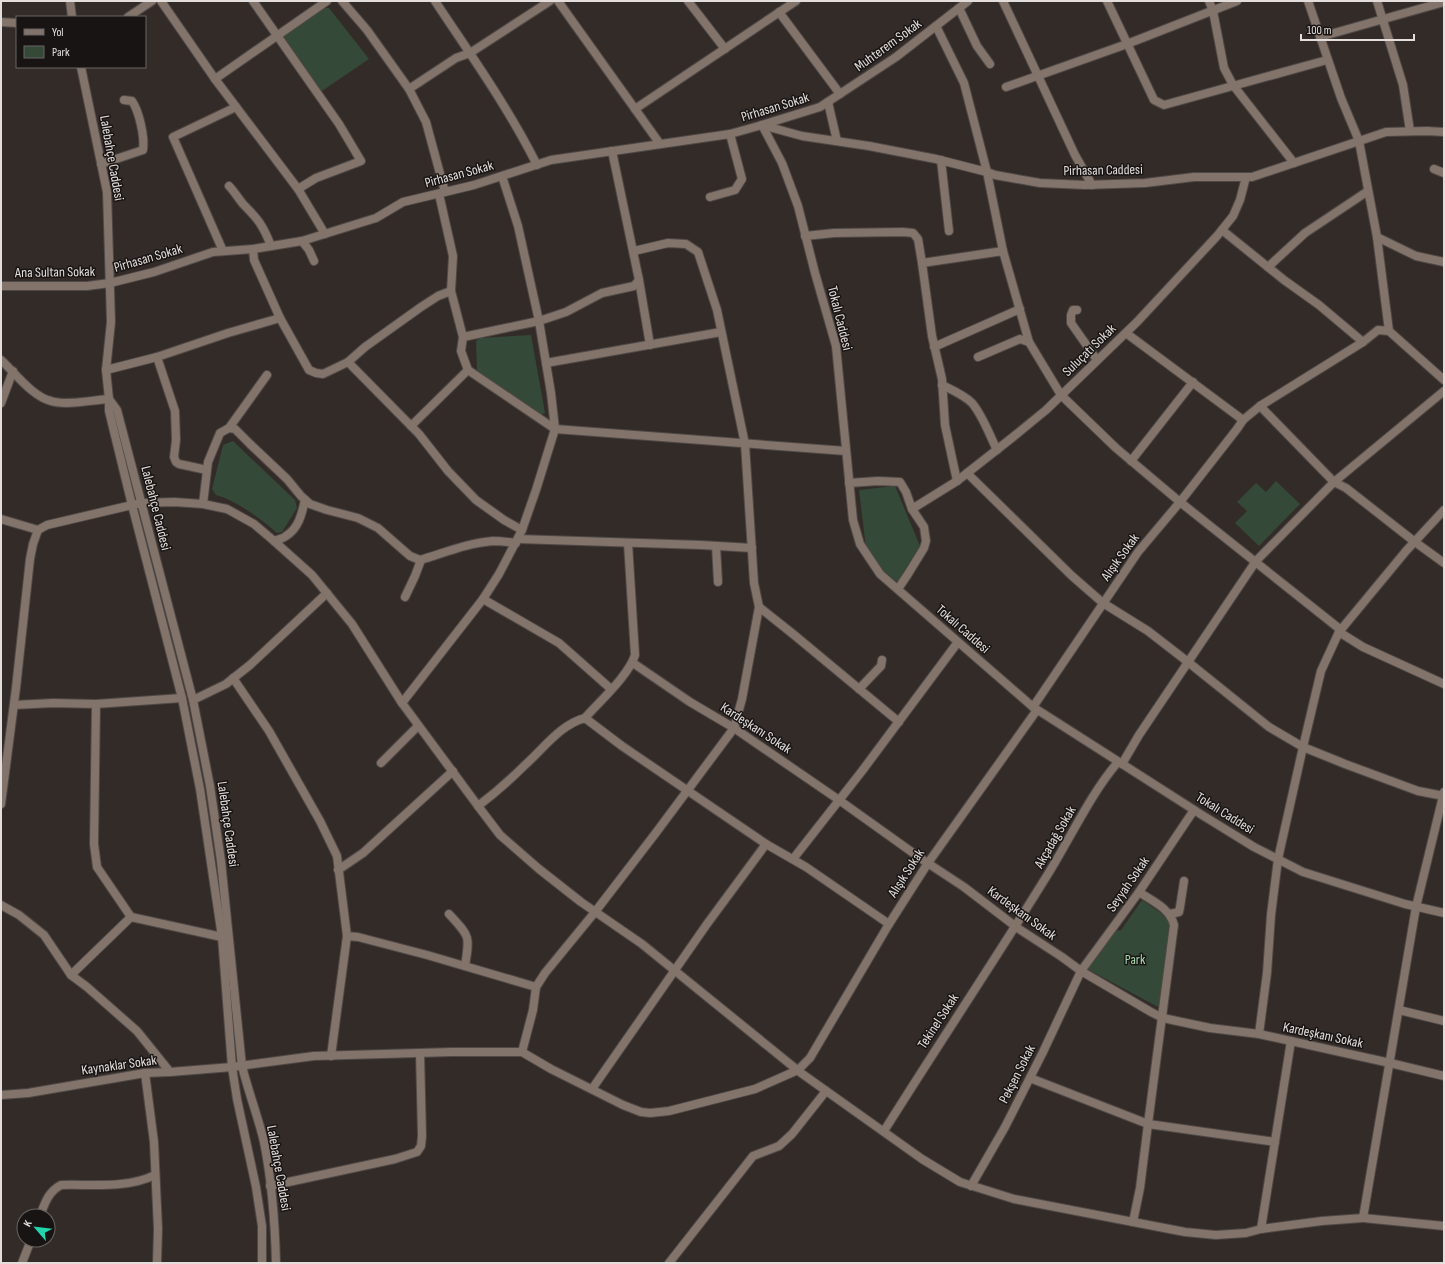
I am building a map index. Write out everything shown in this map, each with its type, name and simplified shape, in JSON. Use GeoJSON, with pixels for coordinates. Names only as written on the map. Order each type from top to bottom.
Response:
{"type":"FeatureCollection","features":[{"type":"Feature","properties":{"kind":"street"},"geometry":{"type":"LineString","coordinates":[[70,1],[72,16]]}},
{"type":"Feature","properties":{"kind":"street"},"geometry":{"type":"LineString","coordinates":[[130,16],[152,1]]}},
{"type":"Feature","properties":{"kind":"street"},"geometry":{"type":"LineString","coordinates":[[161,1],[215,79],[298,189],[325,234]]}},
{"type":"Feature","properties":{"kind":"street"},"geometry":{"type":"LineString","coordinates":[[253,1],[339,124],[361,161],[316,178],[298,189]]}},
{"type":"Feature","properties":{"kind":"street"},"geometry":{"type":"LineString","coordinates":[[215,79],[327,1]]}},
{"type":"Feature","properties":{"kind":"street"},"geometry":{"type":"LineString","coordinates":[[342,1],[367,30],[409,89],[426,122],[442,193],[452,256],[451,291],[463,338],[461,351],[468,370],[555,429],[846,451]]}},
{"type":"Feature","properties":{"kind":"street"},"geometry":{"type":"LineString","coordinates":[[435,1],[470,53],[523,138],[537,165]]}},
{"type":"Feature","properties":{"kind":"street"},"geometry":{"type":"LineString","coordinates":[[409,89],[456,58],[470,53],[550,1]]}},
{"type":"Feature","properties":{"kind":"street"},"geometry":{"type":"LineString","coordinates":[[558,1],[660,144]]}},
{"type":"Feature","properties":{"kind":"street"},"geometry":{"type":"LineString","coordinates":[[688,1],[724,49]]}},
{"type":"Feature","properties":{"kind":"street"},"geometry":{"type":"LineString","coordinates":[[635,109],[796,1]]}},
{"type":"Feature","properties":{"kind":"street","name":"Muhterem Sokak"},"geometry":{"type":"LineString","coordinates":[[820,107],[896,57],[968,1]]}},
{"type":"Feature","properties":{"kind":"street"},"geometry":{"type":"LineString","coordinates":[[1003,1],[1075,155],[1092,185]]}},
{"type":"Feature","properties":{"kind":"street"},"geometry":{"type":"LineString","coordinates":[[1107,1],[1154,100],[1164,105],[1327,60]]}},
{"type":"Feature","properties":{"kind":"street"},"geometry":{"type":"LineString","coordinates":[[1209,1],[1213,10],[1224,68],[1233,85],[1294,163]]}},
{"type":"Feature","properties":{"kind":"street"},"geometry":{"type":"LineString","coordinates":[[1006,87],[1127,44],[1237,1]]}},
{"type":"Feature","properties":{"kind":"street"},"geometry":{"type":"LineString","coordinates":[[1308,1],[1327,60],[1359,141],[1377,237],[1389,331],[1444,380]]}},
{"type":"Feature","properties":{"kind":"street"},"geometry":{"type":"LineString","coordinates":[[1377,1],[1403,85],[1410,131]]}},
{"type":"Feature","properties":{"kind":"street"},"geometry":{"type":"LineString","coordinates":[[1320,37],[1444,2]]}},
{"type":"Feature","properties":{"kind":"street"},"geometry":{"type":"LineString","coordinates":[[959,8],[977,46],[990,64]]}},
{"type":"Feature","properties":{"kind":"street"},"geometry":{"type":"LineString","coordinates":[[780,12],[840,94]]}},
{"type":"Feature","properties":{"kind":"street"},"geometry":{"type":"LineString","coordinates":[[1,22],[16,23]]}},
{"type":"Feature","properties":{"kind":"street"},"geometry":{"type":"LineString","coordinates":[[936,26],[964,83],[987,172],[1003,251],[1029,342],[1061,395],[1131,461],[1180,502],[1256,561],[1340,631],[1363,647],[1444,684]]}},
{"type":"Feature","properties":{"kind":"street","name":"Lalebahçe Caddesi"},"geometry":{"type":"LineString","coordinates":[[81,68],[106,192],[110,283],[110,322],[106,370],[109,411],[182,698],[200,789],[222,937],[232,1067],[237,1100],[256,1187],[262,1226],[262,1263]]}},
{"type":"Feature","properties":{"kind":"street"},"geometry":{"type":"LineString","coordinates":[[101,164],[143,150],[144,142],[136,106],[132,101],[124,100]]}},
{"type":"Feature","properties":{"kind":"street"},"geometry":{"type":"LineString","coordinates":[[828,102],[837,142]]}},
{"type":"Feature","properties":{"kind":"street"},"geometry":{"type":"LineString","coordinates":[[224,251],[173,137],[236,107]]}},
{"type":"Feature","properties":{"kind":"street","name":"Pirhasan Sokak"},"geometry":{"type":"LineString","coordinates":[[110,283],[154,272],[213,252],[253,249],[302,241],[376,218],[403,202],[474,185],[551,160],[730,134],[820,107]]}},
{"type":"Feature","properties":{"kind":"street","name":"Pirhasan Caddesi"},"geometry":{"type":"LineString","coordinates":[[762,125],[802,136],[941,160],[995,175],[1040,183],[1092,185],[1145,183],[1194,177],[1246,177],[1294,163],[1386,132],[1444,132]]}},
{"type":"Feature","properties":{"kind":"street","name":"Tokalı Caddesi"},"geometry":{"type":"LineString","coordinates":[[762,125],[782,164],[798,206],[836,346],[853,520],[860,544],[880,574],[1035,708],[1254,847],[1303,872],[1416,907],[1444,913]]}},
{"type":"Feature","properties":{"kind":"street"},"geometry":{"type":"LineString","coordinates":[[710,197],[735,190],[742,179],[730,134]]}},
{"type":"Feature","properties":{"kind":"street"},"geometry":{"type":"LineString","coordinates":[[612,151],[634,251],[650,345]]}},
{"type":"Feature","properties":{"kind":"street"},"geometry":{"type":"LineString","coordinates":[[941,160],[950,231]]}},
{"type":"Feature","properties":{"kind":"street"},"geometry":{"type":"LineString","coordinates":[[1434,169],[1444,173]]}},
{"type":"Feature","properties":{"kind":"street"},"geometry":{"type":"LineString","coordinates":[[402,703],[483,598],[499,574],[522,530],[555,429],[551,393],[539,321],[518,226],[502,176]]}},
{"type":"Feature","properties":{"kind":"street","name":"Suluçatı Sokak"},"geometry":{"type":"LineString","coordinates":[[912,509],[958,481],[1046,410],[1126,333],[1222,230],[1233,216],[1240,200],[1246,177]]}},
{"type":"Feature","properties":{"kind":"street"},"geometry":{"type":"LineString","coordinates":[[229,186],[259,220],[266,231],[271,246]]}},
{"type":"Feature","properties":{"kind":"street"},"geometry":{"type":"LineString","coordinates":[[1268,267],[1305,233],[1368,191]]}},
{"type":"Feature","properties":{"kind":"street"},"geometry":{"type":"LineString","coordinates":[[1222,230],[1363,342]]}},
{"type":"Feature","properties":{"kind":"street"},"geometry":{"type":"LineString","coordinates":[[805,236],[861,232],[903,232],[913,234],[918,239],[934,347],[942,385],[945,425],[958,481]]}},
{"type":"Feature","properties":{"kind":"street"},"geometry":{"type":"LineString","coordinates":[[1377,237],[1416,256],[1444,262]]}},
{"type":"Feature","properties":{"kind":"street"},"geometry":{"type":"LineString","coordinates":[[302,241],[314,260]]}},
{"type":"Feature","properties":{"kind":"street"},"geometry":{"type":"LineString","coordinates":[[634,251],[668,243],[686,244],[698,252],[722,332],[745,444],[754,583],[759,607],[742,699],[734,728],[595,912],[545,973],[536,987],[533,1010],[522,1052],[624,1106],[641,1112],[650,1113],[669,1111],[755,1089],[798,1070]]}},
{"type":"Feature","properties":{"kind":"street"},"geometry":{"type":"LineString","coordinates":[[253,249],[254,260],[280,318],[309,370],[316,373],[323,374],[348,362],[364,347],[421,307],[438,296],[451,291]]}},
{"type":"Feature","properties":{"kind":"street"},"geometry":{"type":"LineString","coordinates":[[922,263],[1003,251]]}},
{"type":"Feature","properties":{"kind":"street"},"geometry":{"type":"LineString","coordinates":[[463,338],[539,321],[566,312],[602,293],[634,286],[639,280]]}},
{"type":"Feature","properties":{"kind":"street","name":"Ana Sultan Sokak"},"geometry":{"type":"LineString","coordinates":[[1,286],[87,286],[110,283]]}},
{"type":"Feature","properties":{"kind":"street"},"geometry":{"type":"LineString","coordinates":[[934,347],[1020,309]]}},
{"type":"Feature","properties":{"kind":"street"},"geometry":{"type":"LineString","coordinates":[[1077,310],[1073,310],[1071,315],[1071,323],[1097,360]]}},
{"type":"Feature","properties":{"kind":"street"},"geometry":{"type":"LineString","coordinates":[[106,370],[157,357],[228,333],[280,318]]}},
{"type":"Feature","properties":{"kind":"street","name":"Alışık Sokak"},"geometry":{"type":"LineString","coordinates":[[798,1070],[810,1058],[889,924],[928,863],[1035,708],[1103,602],[1138,552],[1180,502],[1243,420],[1260,406],[1363,342],[1378,330],[1389,331]]}},
{"type":"Feature","properties":{"kind":"street"},"geometry":{"type":"LineString","coordinates":[[546,362],[722,332]]}},
{"type":"Feature","properties":{"kind":"street"},"geometry":{"type":"LineString","coordinates":[[1126,333],[1243,420]]}},
{"type":"Feature","properties":{"kind":"street"},"geometry":{"type":"LineString","coordinates":[[978,357],[1020,339],[1029,342]]}},
{"type":"Feature","properties":{"kind":"street"},"geometry":{"type":"LineString","coordinates":[[157,357],[175,411],[176,440],[174,457],[176,462],[207,470]]}},
{"type":"Feature","properties":{"kind":"street"},"geometry":{"type":"LineString","coordinates":[[1,360],[40,396],[51,402],[71,403],[109,399]]}},
{"type":"Feature","properties":{"kind":"street"},"geometry":{"type":"LineString","coordinates":[[348,362],[411,426],[448,471],[476,500],[504,520],[522,530]]}},
{"type":"Feature","properties":{"kind":"street"},"geometry":{"type":"LineString","coordinates":[[411,426],[468,370]]}},
{"type":"Feature","properties":{"kind":"street"},"geometry":{"type":"LineString","coordinates":[[1,403],[13,371]]}},
{"type":"Feature","properties":{"kind":"street"},"geometry":{"type":"LineString","coordinates":[[203,504],[208,462],[220,433],[229,428],[267,375]]}},
{"type":"Feature","properties":{"kind":"street"},"geometry":{"type":"LineString","coordinates":[[1131,461],[1193,382]]}},
{"type":"Feature","properties":{"kind":"street"},"geometry":{"type":"LineString","coordinates":[[942,385],[971,402],[981,416],[996,450]]}},
{"type":"Feature","properties":{"kind":"street","name":"Akçadağ Sokak"},"geometry":{"type":"LineString","coordinates":[[1016,926],[1055,864],[1107,774],[1120,763],[1256,561],[1334,482],[1444,391]]}},
{"type":"Feature","properties":{"kind":"street","name":"Lalebahçe Caddesi"},"geometry":{"type":"LineString","coordinates":[[109,399],[118,410],[193,700],[210,786],[221,861],[242,1066],[264,1142],[275,1220],[276,1263]]}},
{"type":"Feature","properties":{"kind":"street"},"geometry":{"type":"LineString","coordinates":[[1260,406],[1334,482],[1346,488],[1368,504],[1444,563]]}},
{"type":"Feature","properties":{"kind":"street"},"geometry":{"type":"LineString","coordinates":[[229,428],[235,429],[287,479],[310,504],[358,518],[378,528],[410,556],[421,560],[460,547],[495,541],[628,543],[752,548]]}},
{"type":"Feature","properties":{"kind":"street"},"geometry":{"type":"LineString","coordinates":[[968,473],[1072,576],[1103,602],[1148,631],[1269,727],[1303,747],[1418,791],[1444,794],[1416,907],[1363,1218]]}},
{"type":"Feature","properties":{"kind":"street"},"geometry":{"type":"LineString","coordinates":[[849,483],[878,481],[900,482],[906,492],[912,509],[924,527],[926,541],[924,548],[898,589]]}},
{"type":"Feature","properties":{"kind":"street"},"geometry":{"type":"LineString","coordinates":[[274,540],[286,536],[297,525],[305,500]]}},
{"type":"Feature","properties":{"kind":"street"},"geometry":{"type":"LineString","coordinates":[[1,804],[3,770],[14,705],[30,559],[38,530],[54,523],[142,503],[174,502],[203,504],[227,509],[254,524],[312,574],[352,624],[418,726],[500,835],[515,849],[595,912],[642,944],[826,1091],[922,1159],[960,1182],[1014,1199],[1185,1232],[1216,1235],[1322,1221],[1363,1218],[1444,1226]]}},
{"type":"Feature","properties":{"kind":"street"},"geometry":{"type":"LineString","coordinates":[[1259,1034],[1268,973],[1271,914],[1278,859],[1321,671],[1340,631],[1444,510]]}},
{"type":"Feature","properties":{"kind":"street"},"geometry":{"type":"LineString","coordinates":[[1,519],[38,530]]}},
{"type":"Feature","properties":{"kind":"street"},"geometry":{"type":"LineString","coordinates":[[478,806],[502,787],[564,729],[585,718],[624,676],[633,663],[635,655],[628,543]]}},
{"type":"Feature","properties":{"kind":"street"},"geometry":{"type":"LineString","coordinates":[[716,546],[718,582]]}},
{"type":"Feature","properties":{"kind":"street"},"geometry":{"type":"LineString","coordinates":[[405,597],[421,560]]}},
{"type":"Feature","properties":{"kind":"street"},"geometry":{"type":"LineString","coordinates":[[193,700],[226,684],[250,665],[327,593]]}},
{"type":"Feature","properties":{"kind":"street"},"geometry":{"type":"LineString","coordinates":[[483,598],[559,643],[611,689]]}},
{"type":"Feature","properties":{"kind":"street"},"geometry":{"type":"LineString","coordinates":[[759,607],[899,722]]}},
{"type":"Feature","properties":{"kind":"street"},"geometry":{"type":"LineString","coordinates":[[793,859],[899,722],[958,642]]}},
{"type":"Feature","properties":{"kind":"street"},"geometry":{"type":"LineString","coordinates":[[859,689],[881,666],[882,660]]}},
{"type":"Feature","properties":{"kind":"street","name":"Kardeşkanı Sokak"},"geometry":{"type":"LineString","coordinates":[[633,663],[690,702],[734,728],[839,800],[1081,971],[1118,994],[1163,1018],[1210,1028],[1259,1034],[1444,1076]]}},
{"type":"Feature","properties":{"kind":"street"},"geometry":{"type":"LineString","coordinates":[[233,678],[269,731],[320,821],[337,856],[347,936],[331,1056]]}},
{"type":"Feature","properties":{"kind":"street"},"geometry":{"type":"LineString","coordinates":[[14,705],[53,703],[96,704],[182,698]]}},
{"type":"Feature","properties":{"kind":"street"},"geometry":{"type":"LineString","coordinates":[[96,704],[94,844],[97,867],[131,917],[222,937]]}},
{"type":"Feature","properties":{"kind":"street"},"geometry":{"type":"LineString","coordinates":[[585,718],[622,746],[766,844],[793,859],[889,924]]}},
{"type":"Feature","properties":{"kind":"street"},"geometry":{"type":"LineString","coordinates":[[381,763],[418,726]]}},
{"type":"Feature","properties":{"kind":"street"},"geometry":{"type":"LineString","coordinates":[[338,870],[363,853],[453,771]]}},
{"type":"Feature","properties":{"kind":"street","name":"Seyyah Sokak"},"geometry":{"type":"LineString","coordinates":[[1081,971],[1139,892],[1194,810]]}},
{"type":"Feature","properties":{"kind":"street"},"geometry":{"type":"LineString","coordinates":[[592,1089],[707,924],[766,844]]}},
{"type":"Feature","properties":{"kind":"street"},"geometry":{"type":"LineString","coordinates":[[1170,914],[1178,912],[1184,881]]}},
{"type":"Feature","properties":{"kind":"street"},"geometry":{"type":"LineString","coordinates":[[1133,1222],[1140,1188],[1174,925],[1173,919],[1167,910],[1139,892]]}},
{"type":"Feature","properties":{"kind":"street"},"geometry":{"type":"LineString","coordinates":[[1,905],[19,915],[44,935],[71,975],[87,987],[136,1031],[170,1072]]}},
{"type":"Feature","properties":{"kind":"street"},"geometry":{"type":"LineString","coordinates":[[449,914],[465,931],[468,937],[465,966]]}},
{"type":"Feature","properties":{"kind":"street"},"geometry":{"type":"LineString","coordinates":[[71,975],[131,917]]}},
{"type":"Feature","properties":{"kind":"street","name":"Tekinel Sokak"},"geometry":{"type":"LineString","coordinates":[[884,1132],[1016,926]]}},
{"type":"Feature","properties":{"kind":"street"},"geometry":{"type":"LineString","coordinates":[[347,936],[358,937],[536,987]]}},
{"type":"Feature","properties":{"kind":"street","name":"Pekşen Sokak"},"geometry":{"type":"LineString","coordinates":[[971,1186],[1030,1078],[1081,971]]}},
{"type":"Feature","properties":{"kind":"street"},"geometry":{"type":"LineString","coordinates":[[1399,1010],[1444,1021]]}},
{"type":"Feature","properties":{"kind":"street"},"geometry":{"type":"LineString","coordinates":[[1261,1230],[1291,1041]]}},
{"type":"Feature","properties":{"kind":"street","name":"Kaynaklar Sokak"},"geometry":{"type":"LineString","coordinates":[[1,1095],[28,1093],[145,1073],[242,1066],[314,1056],[522,1052]]}},
{"type":"Feature","properties":{"kind":"street"},"geometry":{"type":"LineString","coordinates":[[270,1186],[395,1159],[417,1152],[421,1146],[422,1136],[420,1053]]}},
{"type":"Feature","properties":{"kind":"street"},"geometry":{"type":"LineString","coordinates":[[145,1073],[154,1142],[158,1229],[157,1263]]}},
{"type":"Feature","properties":{"kind":"street"},"geometry":{"type":"LineString","coordinates":[[1030,1078],[1148,1124],[1275,1142]]}},
{"type":"Feature","properties":{"kind":"street"},"geometry":{"type":"LineString","coordinates":[[669,1263],[753,1156],[779,1146],[792,1134],[826,1091]]}},
{"type":"Feature","properties":{"kind":"street"},"geometry":{"type":"LineString","coordinates":[[43,1208],[53,1189],[60,1185],[116,1185],[147,1179],[155,1175]]}},
{"type":"Feature","properties":{"kind":"street"},"geometry":{"type":"LineString","coordinates":[[22,1263],[28,1248]]}},
{"type":"Feature","properties":{"kind":"green space"},"geometry":{"type":"Polygon","coordinates":[[[323,8],[329,8],[369,59],[319,93],[282,42],[283,36],[323,8]]]}},
{"type":"Feature","properties":{"kind":"green space"},"geometry":{"type":"Polygon","coordinates":[[[531,335],[545,413],[539,415],[480,375],[477,371],[476,341],[480,338],[531,335]]]}},
{"type":"Feature","properties":{"kind":"green space"},"geometry":{"type":"Polygon","coordinates":[[[233,441],[295,500],[297,508],[282,532],[277,533],[256,516],[240,506],[216,495],[212,489],[223,445],[233,441]]]}},
{"type":"Feature","properties":{"kind":"green space"},"geometry":{"type":"Polygon","coordinates":[[[1276,481],[1300,504],[1259,546],[1235,523],[1247,511],[1237,502],[1256,483],[1266,492],[1276,481]]]}},
{"type":"Feature","properties":{"kind":"green space"},"geometry":{"type":"Polygon","coordinates":[[[895,486],[920,546],[897,582],[880,568],[866,548],[859,490],[895,486]]]}},
{"type":"Feature","properties":{"kind":"green space","name":"Park"},"geometry":{"type":"Polygon","coordinates":[[[1142,900],[1171,920],[1160,1008],[1089,970],[1113,931],[1121,930],[1142,900]]]}}]}
